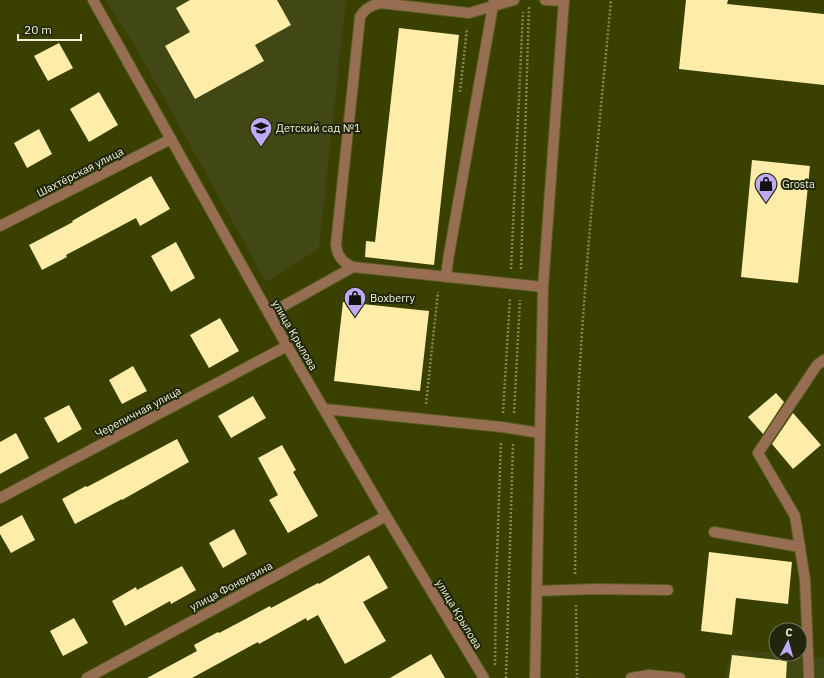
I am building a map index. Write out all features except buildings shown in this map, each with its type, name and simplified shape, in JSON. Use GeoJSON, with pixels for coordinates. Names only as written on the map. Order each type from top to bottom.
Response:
{"type":"FeatureCollection","features":[{"type":"Feature","properties":{"kind":"street","name":"улица Крылова"},"geometry":{"type":"LineString","coordinates":[[93,0],[287,346],[386,516],[484,678]]}},
{"type":"Feature","properties":{"kind":"street"},"geometry":{"type":"LineString","coordinates":[[364,0],[363,11],[360,16],[336,252],[345,264],[353,267],[510,285],[543,287]]}},
{"type":"Feature","properties":{"kind":"street"},"geometry":{"type":"LineString","coordinates":[[363,11],[380,4],[469,13],[494,2],[514,0]]}},
{"type":"Feature","properties":{"kind":"street"},"geometry":{"type":"LineString","coordinates":[[536,678],[543,287],[564,1],[545,0]]}},
{"type":"Feature","properties":{"kind":"street"},"geometry":{"type":"LineString","coordinates":[[446,277],[494,2]]}},
{"type":"Feature","properties":{"kind":"street","name":"Шахтёрская улица"},"geometry":{"type":"LineString","coordinates":[[0,226],[170,139]]}},
{"type":"Feature","properties":{"kind":"street"},"geometry":{"type":"LineString","coordinates":[[269,314],[353,267]]}},
{"type":"Feature","properties":{"kind":"street","name":"Черепичная улица"},"geometry":{"type":"LineString","coordinates":[[0,498],[287,346]]}},
{"type":"Feature","properties":{"kind":"street"},"geometry":{"type":"LineString","coordinates":[[810,678],[804,580],[795,516],[758,453],[817,365],[824,360]]}},
{"type":"Feature","properties":{"kind":"street"},"geometry":{"type":"LineString","coordinates":[[325,409],[502,427],[540,433]]}},
{"type":"Feature","properties":{"kind":"street","name":"улица Фонвизина"},"geometry":{"type":"LineString","coordinates":[[87,678],[386,516]]}},
{"type":"Feature","properties":{"kind":"street"},"geometry":{"type":"LineString","coordinates":[[714,532],[800,547]]}},
{"type":"Feature","properties":{"kind":"street"},"geometry":{"type":"LineString","coordinates":[[537,591],[575,589],[668,590]]}},
{"type":"Feature","properties":{"kind":"street"},"geometry":{"type":"LineString","coordinates":[[631,678],[649,674],[680,678]]}},
{"type":"Feature","properties":{"kind":"path"},"geometry":{"type":"LineString","coordinates":[[506,678],[514,429],[521,286],[529,0]]}},
{"type":"Feature","properties":{"kind":"path"},"geometry":{"type":"LineString","coordinates":[[577,678],[575,589],[578,408],[596,161],[611,0]]}},
{"type":"Feature","properties":{"kind":"path"},"geometry":{"type":"LineString","coordinates":[[495,670],[496,586],[502,427],[524,8]]}},
{"type":"Feature","properties":{"kind":"shaded area","name":"Детский сад №1"},"geometry":{"type":"Polygon","coordinates":[[[105,0],[346,0],[319,249],[266,282],[135,46],[105,0]]]}},
{"type":"Feature","properties":{"kind":"shaded area"},"geometry":{"type":"Polygon","coordinates":[[[731,649],[768,653],[768,662],[808,662],[808,656],[824,658],[824,678],[725,678],[731,649]]]}},
{"type":"Feature","properties":{"kind":"place","name":"Детский сад №1"},"geometry":{"type":"Point","coordinates":[261,148]}},
{"type":"Feature","properties":{"kind":"place","name":"Grosta"},"geometry":{"type":"Point","coordinates":[766,204]}},
{"type":"Feature","properties":{"kind":"place","name":"Boxberry"},"geometry":{"type":"Point","coordinates":[355,318]}}]}
